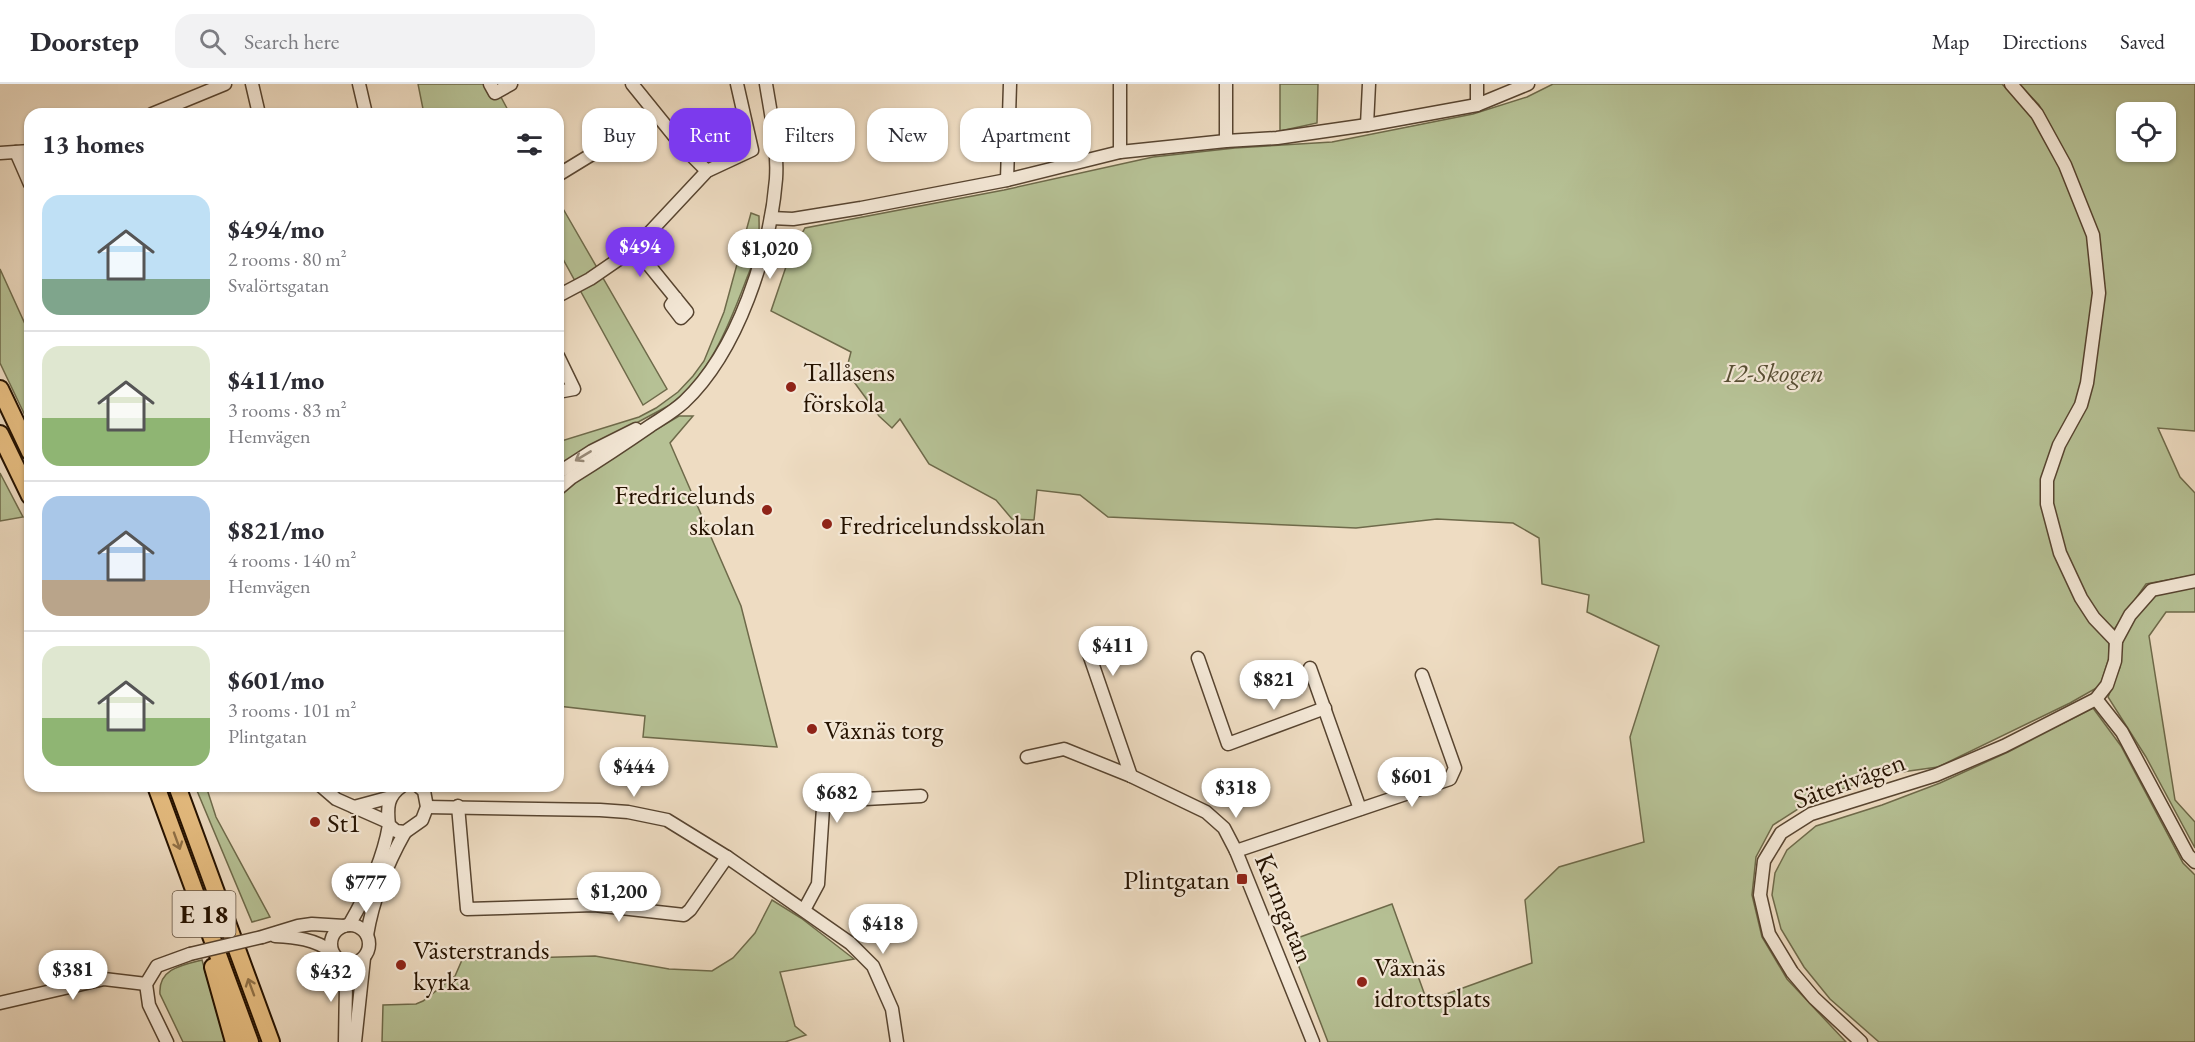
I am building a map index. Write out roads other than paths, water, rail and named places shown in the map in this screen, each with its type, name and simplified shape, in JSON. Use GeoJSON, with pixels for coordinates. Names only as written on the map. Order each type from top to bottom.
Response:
{"type":"FeatureCollection","features":[{"type":"Feature","properties":{"kind":"highway"},"geometry":{"type":"LineString","coordinates":[[0,389],[24,439]]}},
{"type":"Feature","properties":{"kind":"highway"},"geometry":{"type":"LineString","coordinates":[[0,434],[24,484]]}},
{"type":"Feature","properties":{"kind":"highway","name":"E 18"},"geometry":{"type":"LineString","coordinates":[[158,792],[250,1042]]}},
{"type":"Feature","properties":{"kind":"highway","name":"E 18"},"geometry":{"type":"LineString","coordinates":[[179,792],[271,1042]]}},
{"type":"Feature","properties":{"kind":"highway"},"geometry":{"type":"LineString","coordinates":[[198,898],[211,961],[234,1042]]}},
{"type":"Feature","properties":{"kind":"street"},"geometry":{"type":"LineString","coordinates":[[167,108],[225,84]]}},
{"type":"Feature","properties":{"kind":"street"},"geometry":{"type":"LineString","coordinates":[[252,84],[258,108]]}},
{"type":"Feature","properties":{"kind":"street"},"geometry":{"type":"LineString","coordinates":[[359,84],[365,108]]}},
{"type":"Feature","properties":{"kind":"street"},"geometry":{"type":"LineString","coordinates":[[493,88],[511,84]]}},
{"type":"Feature","properties":{"kind":"street"},"geometry":{"type":"LineString","coordinates":[[632,84],[651,108]]}},
{"type":"Feature","properties":{"kind":"street"},"geometry":{"type":"LineString","coordinates":[[564,293],[590,279],[635,248],[707,171],[752,150],[738,84]]}},
{"type":"Feature","properties":{"kind":"street"},"geometry":{"type":"LineString","coordinates":[[564,484],[685,402],[724,349],[748,298],[759,268],[771,218],[776,177],[775,147],[766,84]]}},
{"type":"Feature","properties":{"kind":"street"},"geometry":{"type":"LineString","coordinates":[[1007,180],[1010,84]]}},
{"type":"Feature","properties":{"kind":"street"},"geometry":{"type":"LineString","coordinates":[[1119,152],[1120,84]]}},
{"type":"Feature","properties":{"kind":"street"},"geometry":{"type":"LineString","coordinates":[[1226,84],[1226,141]]}},
{"type":"Feature","properties":{"kind":"street"},"geometry":{"type":"LineString","coordinates":[[1367,125],[1369,84]]}},
{"type":"Feature","properties":{"kind":"street"},"geometry":{"type":"LineString","coordinates":[[1477,84],[1477,105]]}},
{"type":"Feature","properties":{"kind":"street"},"geometry":{"type":"LineString","coordinates":[[771,218],[793,219],[861,208],[1007,180],[1119,152],[1277,138],[1367,125],[1477,105],[1528,84]]}},
{"type":"Feature","properties":{"kind":"street"},"geometry":{"type":"LineString","coordinates":[[2011,84],[2037,114],[2065,165],[2093,235],[2099,293],[2087,383],[2081,405],[2059,445],[2047,480],[2048,504],[2060,554],[2081,598],[2094,618],[2116,641]]}},
{"type":"Feature","properties":{"kind":"street"},"geometry":{"type":"LineString","coordinates":[[657,116],[707,171]]}},
{"type":"Feature","properties":{"kind":"street"},"geometry":{"type":"LineString","coordinates":[[0,153],[24,151]]}},
{"type":"Feature","properties":{"kind":"street"},"geometry":{"type":"LineString","coordinates":[[16,152],[24,170]]}},
{"type":"Feature","properties":{"kind":"street"},"geometry":{"type":"LineString","coordinates":[[564,171],[582,160]]}},
{"type":"Feature","properties":{"kind":"street"},"geometry":{"type":"LineString","coordinates":[[635,248],[676,298]]}},
{"type":"Feature","properties":{"kind":"street"},"geometry":{"type":"LineString","coordinates":[[564,370],[574,389],[564,391]]}},
{"type":"Feature","properties":{"kind":"street"},"geometry":{"type":"LineString","coordinates":[[564,469],[613,440],[640,428],[649,427]]}},
{"type":"Feature","properties":{"kind":"street"},"geometry":{"type":"LineString","coordinates":[[2195,581],[2152,590],[2130,615],[2116,641],[2115,661],[2107,685],[2096,699],[2122,732],[2188,855],[2195,862]]}},
{"type":"Feature","properties":{"kind":"street"},"geometry":{"type":"LineString","coordinates":[[1089,654],[1131,776]]}},
{"type":"Feature","properties":{"kind":"street"},"geometry":{"type":"LineString","coordinates":[[1198,658],[1228,744],[1324,708]]}},
{"type":"Feature","properties":{"kind":"street"},"geometry":{"type":"LineString","coordinates":[[1310,668],[1360,809]]}},
{"type":"Feature","properties":{"kind":"street"},"geometry":{"type":"LineString","coordinates":[[1236,851],[1450,779],[1455,768],[1422,675]]}},
{"type":"Feature","properties":{"kind":"street","name":"Säterivägen"},"geometry":{"type":"LineString","coordinates":[[1861,1042],[1814,998],[1792,972],[1769,934],[1760,895],[1764,861],[1781,833],[1811,813],[1936,774],[2004,746],[2096,699]]}},
{"type":"Feature","properties":{"kind":"street","name":"Karmgatan"},"geometry":{"type":"LineString","coordinates":[[1027,756],[1064,749],[1131,776],[1206,812],[1224,828],[1236,851],[1313,1042]]}},
{"type":"Feature","properties":{"kind":"street"},"geometry":{"type":"LineString","coordinates":[[328,792],[336,799],[388,824],[396,831],[405,832]]}},
{"type":"Feature","properties":{"kind":"street"},"geometry":{"type":"LineString","coordinates":[[345,1042],[346,985],[330,947],[332,936],[346,925],[359,908],[378,866],[388,824],[387,807],[396,792]]}},
{"type":"Feature","properties":{"kind":"street"},"geometry":{"type":"LineString","coordinates":[[355,1042],[364,958],[369,947],[367,935],[371,913],[386,871],[405,832],[422,820],[427,807],[423,792]]}},
{"type":"Feature","properties":{"kind":"street"},"geometry":{"type":"LineString","coordinates":[[804,910],[818,884],[823,808],[826,801],[834,797],[865,799],[921,796]]}},
{"type":"Feature","properties":{"kind":"street"},"geometry":{"type":"LineString","coordinates":[[354,807],[391,797]]}},
{"type":"Feature","properties":{"kind":"street"},"geometry":{"type":"LineString","coordinates":[[458,806],[467,909],[594,905],[684,915],[690,910],[727,857]]}},
{"type":"Feature","properties":{"kind":"street"},"geometry":{"type":"LineString","coordinates":[[427,807],[600,810],[636,813],[667,820],[727,857],[850,943],[873,966],[892,1009],[897,1042]]}},
{"type":"Feature","properties":{"kind":"street"},"geometry":{"type":"LineString","coordinates":[[162,1041],[149,1005],[146,984],[157,966],[190,954],[270,936],[305,925],[359,927],[367,935]]}},
{"type":"Feature","properties":{"kind":"street"},"geometry":{"type":"LineString","coordinates":[[270,936],[303,939],[319,945],[349,964],[364,958]]}},
{"type":"Feature","properties":{"kind":"street"},"geometry":{"type":"LineString","coordinates":[[0,1003],[104,979],[146,984]]}},
{"type":"Feature","properties":{"kind":"place","name":"Tallåsens förskola"},"geometry":{"type":"Point","coordinates":[791,387]}},
{"type":"Feature","properties":{"kind":"place","name":"Fredricelunds skolan"},"geometry":{"type":"Point","coordinates":[767,510]}},
{"type":"Feature","properties":{"kind":"place","name":"Fredricelundsskolan"},"geometry":{"type":"Point","coordinates":[827,524]}},
{"type":"Feature","properties":{"kind":"place","name":"Våxnäs torg"},"geometry":{"type":"Point","coordinates":[812,729]}},
{"type":"Feature","properties":{"kind":"place","name":"St1"},"geometry":{"type":"Point","coordinates":[315,822]}},
{"type":"Feature","properties":{"kind":"place","name":"Plintgatan"},"geometry":{"type":"Point","coordinates":[1242,879]}},
{"type":"Feature","properties":{"kind":"place","name":"Västerstrands kyrka"},"geometry":{"type":"Point","coordinates":[401,965]}},
{"type":"Feature","properties":{"kind":"place","name":"Våxnäs idrottsplats"},"geometry":{"type":"Point","coordinates":[1362,982]}},
{"type":"Feature","properties":{"kind":"park label","name":"I2-Skogen"},"geometry":{"type":"Point","coordinates":[1774,372]}}]}
